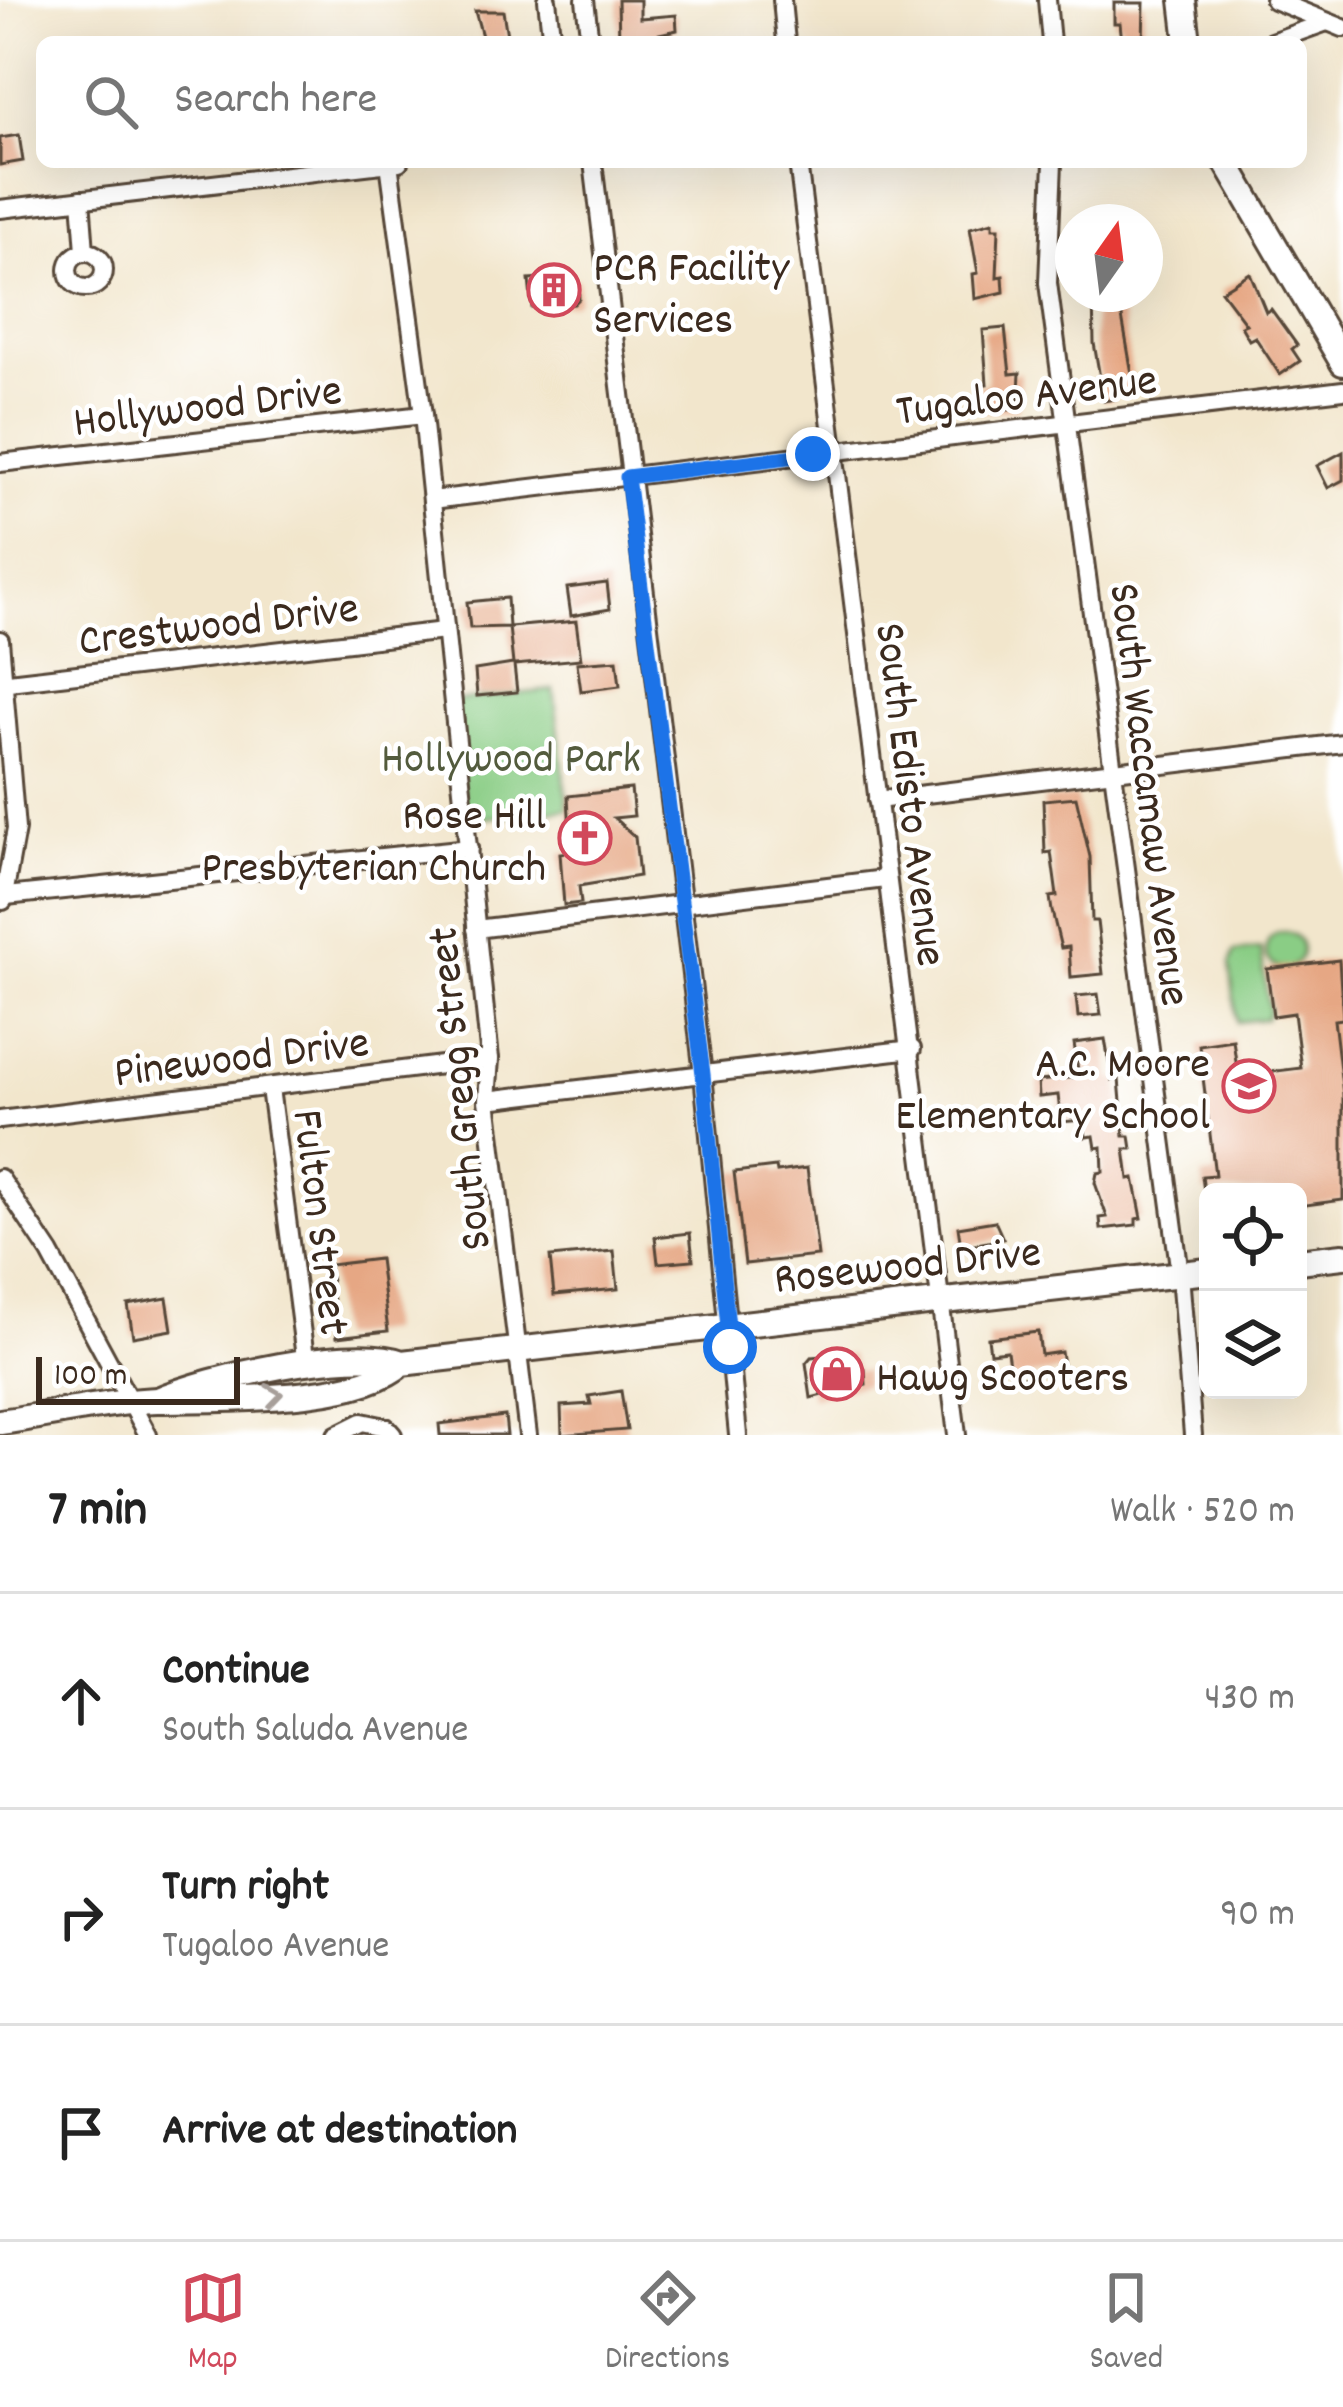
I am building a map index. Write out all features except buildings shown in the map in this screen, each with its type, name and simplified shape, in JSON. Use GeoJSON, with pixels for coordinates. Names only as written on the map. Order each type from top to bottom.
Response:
{"type":"FeatureCollection","features":[{"type":"Feature","properties":{"kind":"main road"},"geometry":{"type":"LineString","coordinates":[[1183,0],[1187,36]]}},
{"type":"Feature","properties":{"kind":"main road"},"geometry":{"type":"LineString","coordinates":[[1229,168],[1343,363]]}},
{"type":"Feature","properties":{"kind":"main road"},"geometry":{"type":"LineString","coordinates":[[1307,1260],[1343,1256]]}},
{"type":"Feature","properties":{"kind":"main road","name":"Rosewood Drive"},"geometry":{"type":"LineString","coordinates":[[0,1422],[158,1400],[212,1403],[369,1383],[402,1363],[521,1348],[1199,1272]]}},
{"type":"Feature","properties":{"kind":"main road","name":"Rosewood Drive"},"geometry":{"type":"LineString","coordinates":[[158,1400],[206,1379],[383,1356],[402,1363]]}},
{"type":"Feature","properties":{"kind":"street"},"geometry":{"type":"LineString","coordinates":[[547,0],[551,36]]}},
{"type":"Feature","properties":{"kind":"street"},"geometry":{"type":"LineString","coordinates":[[585,0],[589,36]]}},
{"type":"Feature","properties":{"kind":"street"},"geometry":{"type":"LineString","coordinates":[[782,0],[785,36]]}},
{"type":"Feature","properties":{"kind":"street"},"geometry":{"type":"LineString","coordinates":[[1047,0],[1050,36]]}},
{"type":"Feature","properties":{"kind":"street"},"geometry":{"type":"LineString","coordinates":[[1274,0],[1335,25]]}},
{"type":"Feature","properties":{"kind":"street"},"geometry":{"type":"LineString","coordinates":[[1293,36],[1335,25]]}},
{"type":"Feature","properties":{"kind":"street"},"geometry":{"type":"LineString","coordinates":[[0,209],[347,168]]}},
{"type":"Feature","properties":{"kind":"street","name":"South Gregg Street"},"geometry":{"type":"LineString","coordinates":[[390,168],[423,415],[490,1059],[487,1100],[521,1348],[528,1435]]}},
{"type":"Feature","properties":{"kind":"street"},"geometry":{"type":"LineString","coordinates":[[594,168],[627,477],[703,1074],[738,1435]]}},
{"type":"Feature","properties":{"kind":"street","name":"South Edisto Avenue"},"geometry":{"type":"LineString","coordinates":[[799,168],[957,1435]]}},
{"type":"Feature","properties":{"kind":"street","name":"South Waccamaw Avenue"},"geometry":{"type":"LineString","coordinates":[[1053,168],[1048,284],[1180,1274],[1193,1435]]}},
{"type":"Feature","properties":{"kind":"street"},"geometry":{"type":"LineString","coordinates":[[81,200],[85,251]]}},
{"type":"Feature","properties":{"kind":"street","name":"Tugaloo Avenue"},"geometry":{"type":"LineString","coordinates":[[432,500],[1343,390]]}},
{"type":"Feature","properties":{"kind":"street","name":"Hollywood Drive"},"geometry":{"type":"LineString","coordinates":[[0,463],[423,415]]}},
{"type":"Feature","properties":{"kind":"street","name":"Crestwood Drive"},"geometry":{"type":"LineString","coordinates":[[2,682],[444,631]]}},
{"type":"Feature","properties":{"kind":"street"},"geometry":{"type":"LineString","coordinates":[[0,640],[16,829],[3,901],[469,848]]}},
{"type":"Feature","properties":{"kind":"street"},"geometry":{"type":"LineString","coordinates":[[877,800],[1343,743]]}},
{"type":"Feature","properties":{"kind":"street"},"geometry":{"type":"LineString","coordinates":[[476,929],[885,880]]}},
{"type":"Feature","properties":{"kind":"street"},"geometry":{"type":"LineString","coordinates":[[487,1100],[912,1049]]}},
{"type":"Feature","properties":{"kind":"street","name":"Pinewood Drive"},"geometry":{"type":"LineString","coordinates":[[0,1120],[490,1059]]}},
{"type":"Feature","properties":{"kind":"street","name":"Fulton Street"},"geometry":{"type":"LineString","coordinates":[[271,1088],[306,1365]]}},
{"type":"Feature","properties":{"kind":"street"},"geometry":{"type":"LineString","coordinates":[[0,1178],[50,1253],[148,1435]]}},
{"type":"Feature","properties":{"kind":"street"},"geometry":{"type":"LineString","coordinates":[[336,1435],[362,1421],[386,1427],[393,1435]]}},
{"type":"Feature","properties":{"kind":"green space","name":"Hollywood Park"},"geometry":{"type":"Polygon","coordinates":[[[554,690],[568,809],[466,820],[453,701],[554,690]]]}},
{"type":"Feature","properties":{"kind":"green space"},"geometry":{"type":"Polygon","coordinates":[[[1284,932],[1297,937],[1302,950],[1297,963],[1284,968],[1271,963],[1266,950],[1271,937],[1284,932]]]}},
{"type":"Feature","properties":{"kind":"green space"},"geometry":{"type":"Polygon","coordinates":[[[1261,949],[1269,1012],[1265,1019],[1237,1022],[1230,965],[1234,952],[1261,949]]]}},
{"type":"Feature","properties":{"kind":"place","name":"PCR Facility Services"},"geometry":{"type":"Point","coordinates":[554,290]}},
{"type":"Feature","properties":{"kind":"place","name":"Rose Hill Presbyterian Church"},"geometry":{"type":"Point","coordinates":[585,838]}},
{"type":"Feature","properties":{"kind":"place","name":"A.C. Moore Elementary School"},"geometry":{"type":"Point","coordinates":[1249,1086]}},
{"type":"Feature","properties":{"kind":"place","name":"Hawg Scooters"},"geometry":{"type":"Point","coordinates":[837,1374]}},
{"type":"Feature","properties":{"kind":"route"},"geometry":{"type":"LineString","coordinates":[[730,1347],[703,1074],[627,477],[813,454]]}}]}
